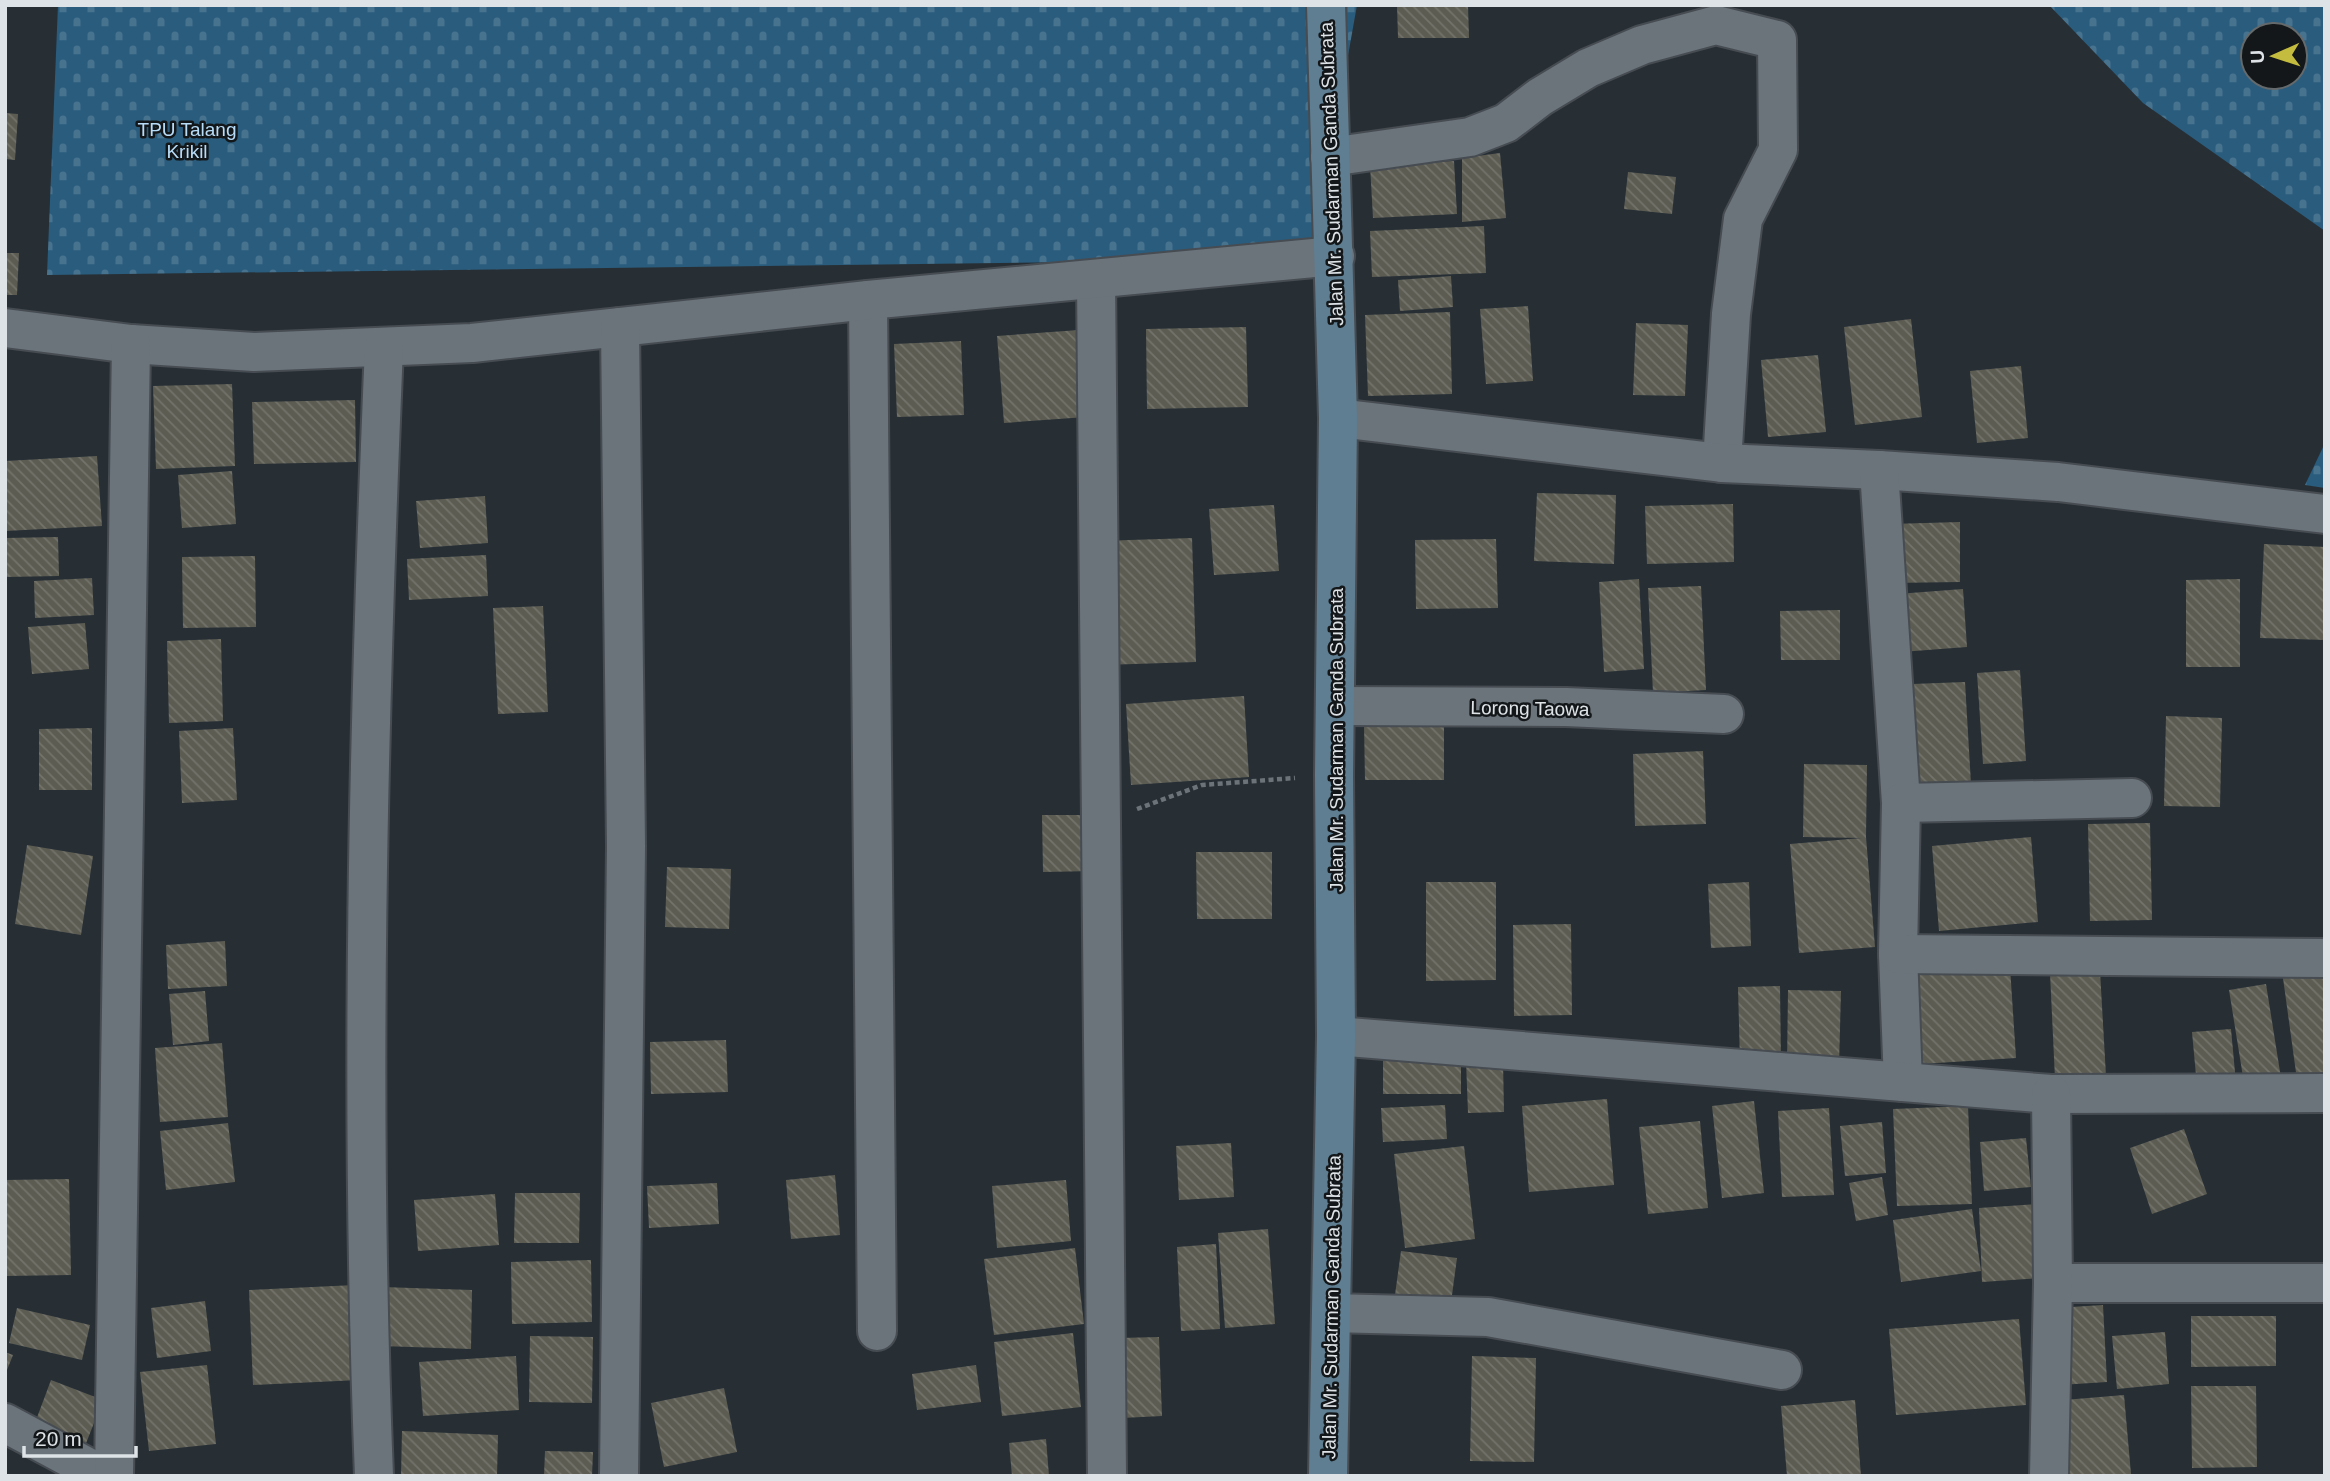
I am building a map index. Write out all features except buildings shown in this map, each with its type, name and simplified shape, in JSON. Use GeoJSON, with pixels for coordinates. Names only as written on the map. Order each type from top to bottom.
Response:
{"type":"FeatureCollection","features":[{"type":"Feature","properties":{"kind":"street","name":"Jalan Mr. Sudarman Ganda Subrata"},"geometry":{"type":"LineString","coordinates":[[1326,5],[1338,418],[1334,775],[1336,1036],[1328,1476]]}},
{"type":"Feature","properties":{"kind":"street"},"geometry":{"type":"LineString","coordinates":[[1330,157],[1470,137],[1506,123],[1540,97],[1588,68],[1643,45],[1716,25],[1777,40],[1778,150],[1743,219],[1731,314],[1723,463]]}},
{"type":"Feature","properties":{"kind":"street"},"geometry":{"type":"LineString","coordinates":[[5,328],[131,344],[254,352],[472,343],[868,300],[1335,256]]}},
{"type":"Feature","properties":{"kind":"street"},"geometry":{"type":"LineString","coordinates":[[1096,279],[1107,1476]]}},
{"type":"Feature","properties":{"kind":"street"},"geometry":{"type":"LineString","coordinates":[[868,300],[877,1331]]}},
{"type":"Feature","properties":{"kind":"street"},"geometry":{"type":"LineString","coordinates":[[619,1476],[626,846],[620,327]]}},
{"type":"Feature","properties":{"kind":"street"},"geometry":{"type":"LineString","coordinates":[[114,1476],[131,344]]}},
{"type":"Feature","properties":{"kind":"street"},"geometry":{"type":"LineString","coordinates":[[374,1476],[368,1268],[366,886],[384,347]]}},
{"type":"Feature","properties":{"kind":"street"},"geometry":{"type":"LineString","coordinates":[[1338,418],[1723,463],[2059,482],[2325,514]]}},
{"type":"Feature","properties":{"kind":"street"},"geometry":{"type":"LineString","coordinates":[[1879,470],[1900,803],[1898,954],[1903,1082]]}},
{"type":"Feature","properties":{"kind":"street","name":"Lorong Taowa"},"geometry":{"type":"LineString","coordinates":[[1335,706],[1566,707],[1724,714]]}},
{"type":"Feature","properties":{"kind":"street"},"geometry":{"type":"LineString","coordinates":[[1900,803],[2132,798]]}},
{"type":"Feature","properties":{"kind":"street"},"geometry":{"type":"LineString","coordinates":[[1898,954],[2325,958]]}},
{"type":"Feature","properties":{"kind":"street"},"geometry":{"type":"LineString","coordinates":[[1336,1036],[2051,1094],[2325,1093]]}},
{"type":"Feature","properties":{"kind":"street"},"geometry":{"type":"LineString","coordinates":[[2049,1476],[2053,1283],[2051,1094]]}},
{"type":"Feature","properties":{"kind":"street"},"geometry":{"type":"LineString","coordinates":[[2053,1283],[2325,1283]]}},
{"type":"Feature","properties":{"kind":"street"},"geometry":{"type":"LineString","coordinates":[[1331,1312],[1488,1318],[1782,1370]]}},
{"type":"Feature","properties":{"kind":"street"},"geometry":{"type":"LineString","coordinates":[[5,1423],[104,1476]]}},
{"type":"Feature","properties":{"kind":"path"},"geometry":{"type":"LineString","coordinates":[[1102,811],[1132,810],[1202,785],[1334,775]]}},
{"type":"Feature","properties":{"kind":"green space","name":"TPU Talang Krikil"},"geometry":{"type":"Polygon","coordinates":[[[58,5],[1357,5],[1312,259],[47,275],[58,5]]]}},
{"type":"Feature","properties":{"kind":"green space"},"geometry":{"type":"Polygon","coordinates":[[[2049,5],[2325,5],[2325,231],[2143,103],[2049,5]]]}},
{"type":"Feature","properties":{"kind":"green space"},"geometry":{"type":"Polygon","coordinates":[[[2325,443],[2325,488],[2305,485],[2325,443]]]}}]}
